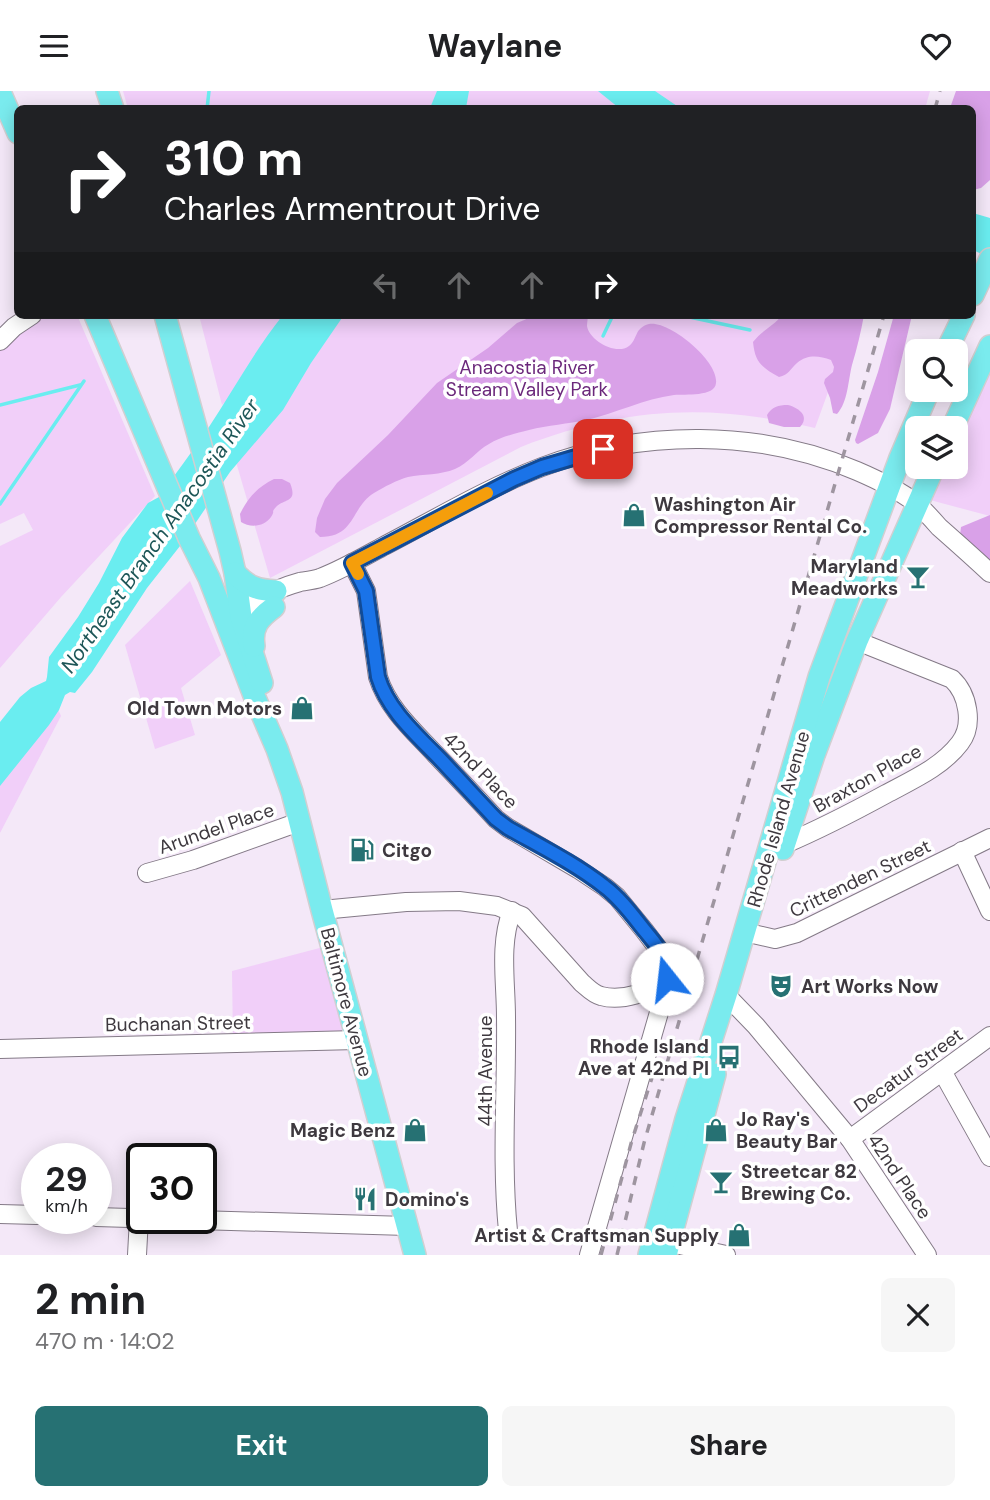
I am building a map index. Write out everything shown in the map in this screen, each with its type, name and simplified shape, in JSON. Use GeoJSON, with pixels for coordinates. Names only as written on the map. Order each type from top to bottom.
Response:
{"type":"FeatureCollection","features":[{"type":"Feature","properties":{"kind":"main road"},"geometry":{"type":"LineString","coordinates":[[0,92],[14,125]]}},
{"type":"Feature","properties":{"kind":"main road"},"geometry":{"type":"LineString","coordinates":[[976,289],[990,259]]}},
{"type":"Feature","properties":{"kind":"main road","name":"Baltimore Avenue"},"geometry":{"type":"LineString","coordinates":[[97,319],[189,538],[270,709],[277,749],[292,792],[415,1255]]}},
{"type":"Feature","properties":{"kind":"main road"},"geometry":{"type":"LineString","coordinates":[[166,319],[230,551],[242,617],[237,624],[235,635],[248,660]]}},
{"type":"Feature","properties":{"kind":"main road"},"geometry":{"type":"LineString","coordinates":[[952,339],[962,319]]}},
{"type":"Feature","properties":{"kind":"main road"},"geometry":{"type":"LineString","coordinates":[[958,416],[990,346]]}},
{"type":"Feature","properties":{"kind":"main road","name":"Rhode Island Avenue"},"geometry":{"type":"LineString","coordinates":[[660,1248],[686,1119],[732,1000],[819,677],[889,486],[924,402]]}},
{"type":"Feature","properties":{"kind":"main road","name":"Rhode Island Avenue"},"geometry":{"type":"LineString","coordinates":[[751,934],[856,641],[929,479]]}},
{"type":"Feature","properties":{"kind":"main road"},"geometry":{"type":"LineString","coordinates":[[235,573],[242,581],[275,599],[256,624],[248,660]]}},
{"type":"Feature","properties":{"kind":"main road"},"geometry":{"type":"LineString","coordinates":[[218,602],[225,611],[242,617]]}},
{"type":"Feature","properties":{"kind":"street"},"geometry":{"type":"LineString","coordinates":[[0,341],[26,319]]}},
{"type":"Feature","properties":{"kind":"street"},"geometry":{"type":"LineString","coordinates":[[242,617],[256,617],[275,599],[300,593],[320,578],[533,471],[572,457],[654,441],[708,439],[760,444],[801,451],[825,459],[889,486],[917,505],[990,573]]}},
{"type":"Feature","properties":{"kind":"street","name":"42nd Place"},"geometry":{"type":"LineString","coordinates":[[352,563],[366,591],[378,677],[388,701],[496,819],[592,877],[617,897],[663,955],[668,968],[667,979],[657,987]]}},
{"type":"Feature","properties":{"kind":"street","name":"Braxton Place"},"geometry":{"type":"LineString","coordinates":[[785,844],[833,823],[925,773],[945,758],[964,736],[968,712],[960,688],[952,679],[856,641]]}},
{"type":"Feature","properties":{"kind":"street","name":"Arundel Place"},"geometry":{"type":"LineString","coordinates":[[147,873],[193,860],[299,822]]}},
{"type":"Feature","properties":{"kind":"street","name":"Crittenden Street"},"geometry":{"type":"LineString","coordinates":[[751,934],[775,939],[797,933],[990,838]]}},
{"type":"Feature","properties":{"kind":"street"},"geometry":{"type":"LineString","coordinates":[[962,852],[990,911]]}},
{"type":"Feature","properties":{"kind":"street"},"geometry":{"type":"LineString","coordinates":[[322,910],[406,902],[459,901],[497,906],[522,916],[582,983],[600,996],[629,995],[657,987],[663,1002],[589,1255]]}},
{"type":"Feature","properties":{"kind":"street","name":"44th Avenue"},"geometry":{"type":"LineString","coordinates":[[508,1231],[505,1182],[505,958],[507,923],[512,911]]}},
{"type":"Feature","properties":{"kind":"street","name":"42nd Place"},"geometry":{"type":"LineString","coordinates":[[732,1000],[850,1139],[927,1255]]}},
{"type":"Feature","properties":{"kind":"street","name":"Decatur Street"},"geometry":{"type":"LineString","coordinates":[[850,1139],[990,1036]]}},
{"type":"Feature","properties":{"kind":"street","name":"Buchanan Street"},"geometry":{"type":"LineString","coordinates":[[0,1049],[357,1040]]}},
{"type":"Feature","properties":{"kind":"street"},"geometry":{"type":"LineString","coordinates":[[942,1071],[990,1157]]}},
{"type":"Feature","properties":{"kind":"street"},"geometry":{"type":"LineString","coordinates":[[0,1214],[21,1215]]}},
{"type":"Feature","properties":{"kind":"street"},"geometry":{"type":"LineString","coordinates":[[217,1220],[407,1226]]}},
{"type":"Feature","properties":{"kind":"street"},"geometry":{"type":"LineString","coordinates":[[137,1255],[138,1234]]}},
{"type":"Feature","properties":{"kind":"street"},"geometry":{"type":"LineString","coordinates":[[660,1248],[726,1255]]}},
{"type":"Feature","properties":{"kind":"green space"},"geometry":{"type":"Polygon","coordinates":[[[123,91],[930,91],[926,105],[127,105],[123,91]]]}},
{"type":"Feature","properties":{"kind":"green space"},"geometry":{"type":"Polygon","coordinates":[[[956,91],[990,91],[990,180],[981,188],[976,189],[976,105],[951,105],[956,91]]]}},
{"type":"Feature","properties":{"kind":"green space"},"geometry":{"type":"Polygon","coordinates":[[[36,319],[79,319],[155,496],[61,597],[0,668],[0,546],[33,530],[24,513],[0,524],[0,334],[36,319]]]}},
{"type":"Feature","properties":{"kind":"green space","name":"Anacostia River Stream Valley Park"},"geometry":{"type":"Polygon","coordinates":[[[200,319],[855,319],[815,428],[776,420],[703,412],[631,417],[595,424],[521,447],[270,578],[236,462],[224,403],[222,405],[200,319]]]}},
{"type":"Feature","properties":{"kind":"green space","name":"Anacostia River Stream Valley Park"},"geometry":{"type":"Polygon","coordinates":[[[526,319],[588,319],[587,326],[593,336],[604,345],[617,349],[629,346],[644,326],[658,324],[680,335],[701,354],[710,364],[716,383],[711,391],[705,393],[663,397],[587,420],[536,428],[503,437],[484,447],[455,469],[408,477],[382,488],[366,499],[347,527],[332,536],[320,537],[315,532],[317,518],[325,499],[337,483],[388,435],[437,383],[488,348],[517,323],[526,319]]]}},
{"type":"Feature","properties":{"kind":"green space"},"geometry":{"type":"Polygon","coordinates":[[[778,319],[863,319],[846,397],[837,414],[833,413],[824,383],[833,372],[831,360],[805,358],[779,377],[763,367],[757,359],[753,342],[778,319]]]}},
{"type":"Feature","properties":{"kind":"green space"},"geometry":{"type":"Polygon","coordinates":[[[893,319],[911,319],[890,409],[878,433],[858,444],[855,440],[893,319]]]}},
{"type":"Feature","properties":{"kind":"green space"},"geometry":{"type":"Polygon","coordinates":[[[990,370],[990,516],[930,500],[940,479],[968,479],[968,419],[990,370]]]}},
{"type":"Feature","properties":{"kind":"green space"},"geometry":{"type":"Polygon","coordinates":[[[788,405],[802,413],[804,419],[800,427],[769,423],[767,415],[771,410],[788,405]]]}},
{"type":"Feature","properties":{"kind":"green space"},"geometry":{"type":"Polygon","coordinates":[[[274,479],[290,483],[291,497],[276,507],[271,517],[261,525],[253,526],[241,522],[240,514],[250,498],[274,479]]]}},
{"type":"Feature","properties":{"kind":"green space"},"geometry":{"type":"Polygon","coordinates":[[[990,515],[990,563],[960,535],[961,527],[990,515]]]}},
{"type":"Feature","properties":{"kind":"green space"},"geometry":{"type":"Polygon","coordinates":[[[190,581],[221,655],[181,688],[195,735],[155,749],[125,645],[190,581]]]}},
{"type":"Feature","properties":{"kind":"green space"},"geometry":{"type":"Polygon","coordinates":[[[51,693],[61,716],[0,833],[0,727],[51,693]]]}},
{"type":"Feature","properties":{"kind":"green space"},"geometry":{"type":"Polygon","coordinates":[[[331,945],[357,1040],[233,1043],[232,971],[331,945]]]}},
{"type":"Feature","properties":{"kind":"water"},"geometry":{"type":"Polygon","coordinates":[[[437,91],[469,91],[467,105],[431,105],[437,91]]]}},
{"type":"Feature","properties":{"kind":"water"},"geometry":{"type":"Polygon","coordinates":[[[598,91],[655,91],[676,105],[615,105],[598,91]]]}},
{"type":"Feature","properties":{"kind":"water"},"geometry":{"type":"Polygon","coordinates":[[[976,214],[990,218],[990,258],[976,251],[976,214]]]}},
{"type":"Feature","properties":{"kind":"water","name":"Northeast Branch Anacostia River"},"geometry":{"type":"Polygon","coordinates":[[[280,319],[341,319],[283,410],[230,472],[180,546],[147,588],[92,672],[75,693],[65,695],[49,725],[0,786],[0,722],[20,697],[46,681],[49,657],[99,583],[122,538],[148,503],[159,497],[207,430],[280,319]]]}},
{"type":"Feature","properties":{"kind":"waterway"},"geometry":{"type":"LineString","coordinates":[[207,105],[209,91]]}},
{"type":"Feature","properties":{"kind":"waterway"},"geometry":{"type":"LineString","coordinates":[[603,336],[611,319]]}},
{"type":"Feature","properties":{"kind":"waterway"},"geometry":{"type":"LineString","coordinates":[[699,319],[750,330]]}},
{"type":"Feature","properties":{"kind":"waterway"},"geometry":{"type":"LineString","coordinates":[[0,504],[84,381]]}},
{"type":"Feature","properties":{"kind":"waterway"},"geometry":{"type":"LineString","coordinates":[[0,405],[80,385]]}},
{"type":"Feature","properties":{"kind":"railway"},"geometry":{"type":"LineString","coordinates":[[936,105],[940,91]]}},
{"type":"Feature","properties":{"kind":"railway"},"geometry":{"type":"LineString","coordinates":[[617,1255],[644,1143],[883,319]]}},
{"type":"Feature","properties":{"kind":"railway"},"geometry":{"type":"LineString","coordinates":[[601,1255],[632,1140],[658,1059]]}},
{"type":"Feature","properties":{"kind":"slow traffic"},"geometry":{"type":"LineString","coordinates":[[358,574],[352,563],[487,493]]}},
{"type":"Feature","properties":{"kind":"place","name":"Washington Air Compressor Rental Co."},"geometry":{"type":"Point","coordinates":[634,515]}},
{"type":"Feature","properties":{"kind":"place","name":"Maryland Meadworks"},"geometry":{"type":"Point","coordinates":[918,577]}},
{"type":"Feature","properties":{"kind":"place","name":"Old Town Motors"},"geometry":{"type":"Point","coordinates":[302,708]}},
{"type":"Feature","properties":{"kind":"place","name":"Citgo"},"geometry":{"type":"Point","coordinates":[362,850]}},
{"type":"Feature","properties":{"kind":"place","name":"Art Works Now"},"geometry":{"type":"Point","coordinates":[781,986]}},
{"type":"Feature","properties":{"kind":"place","name":"Rhode Island Ave at 42nd Pl"},"geometry":{"type":"Point","coordinates":[729,1057]}},
{"type":"Feature","properties":{"kind":"place","name":"Magic Benz"},"geometry":{"type":"Point","coordinates":[415,1130]}},
{"type":"Feature","properties":{"kind":"place","name":"Jo Ray's Beauty Bar"},"geometry":{"type":"Point","coordinates":[716,1130]}},
{"type":"Feature","properties":{"kind":"place","name":"Streetcar 82 Brewing Co."},"geometry":{"type":"Point","coordinates":[721,1182]}},
{"type":"Feature","properties":{"kind":"place","name":"Domino's"},"geometry":{"type":"Point","coordinates":[365,1199]}},
{"type":"Feature","properties":{"kind":"place","name":"Artist & Craftsman Supply"},"geometry":{"type":"Point","coordinates":[739,1235]}},
{"type":"Feature","properties":{"kind":"route"},"geometry":{"type":"LineString","coordinates":[[603,449],[542,467],[514,479],[352,563],[366,591],[378,677],[388,701],[496,819],[592,877],[617,897],[663,955],[668,968],[667,979]]}}]}
